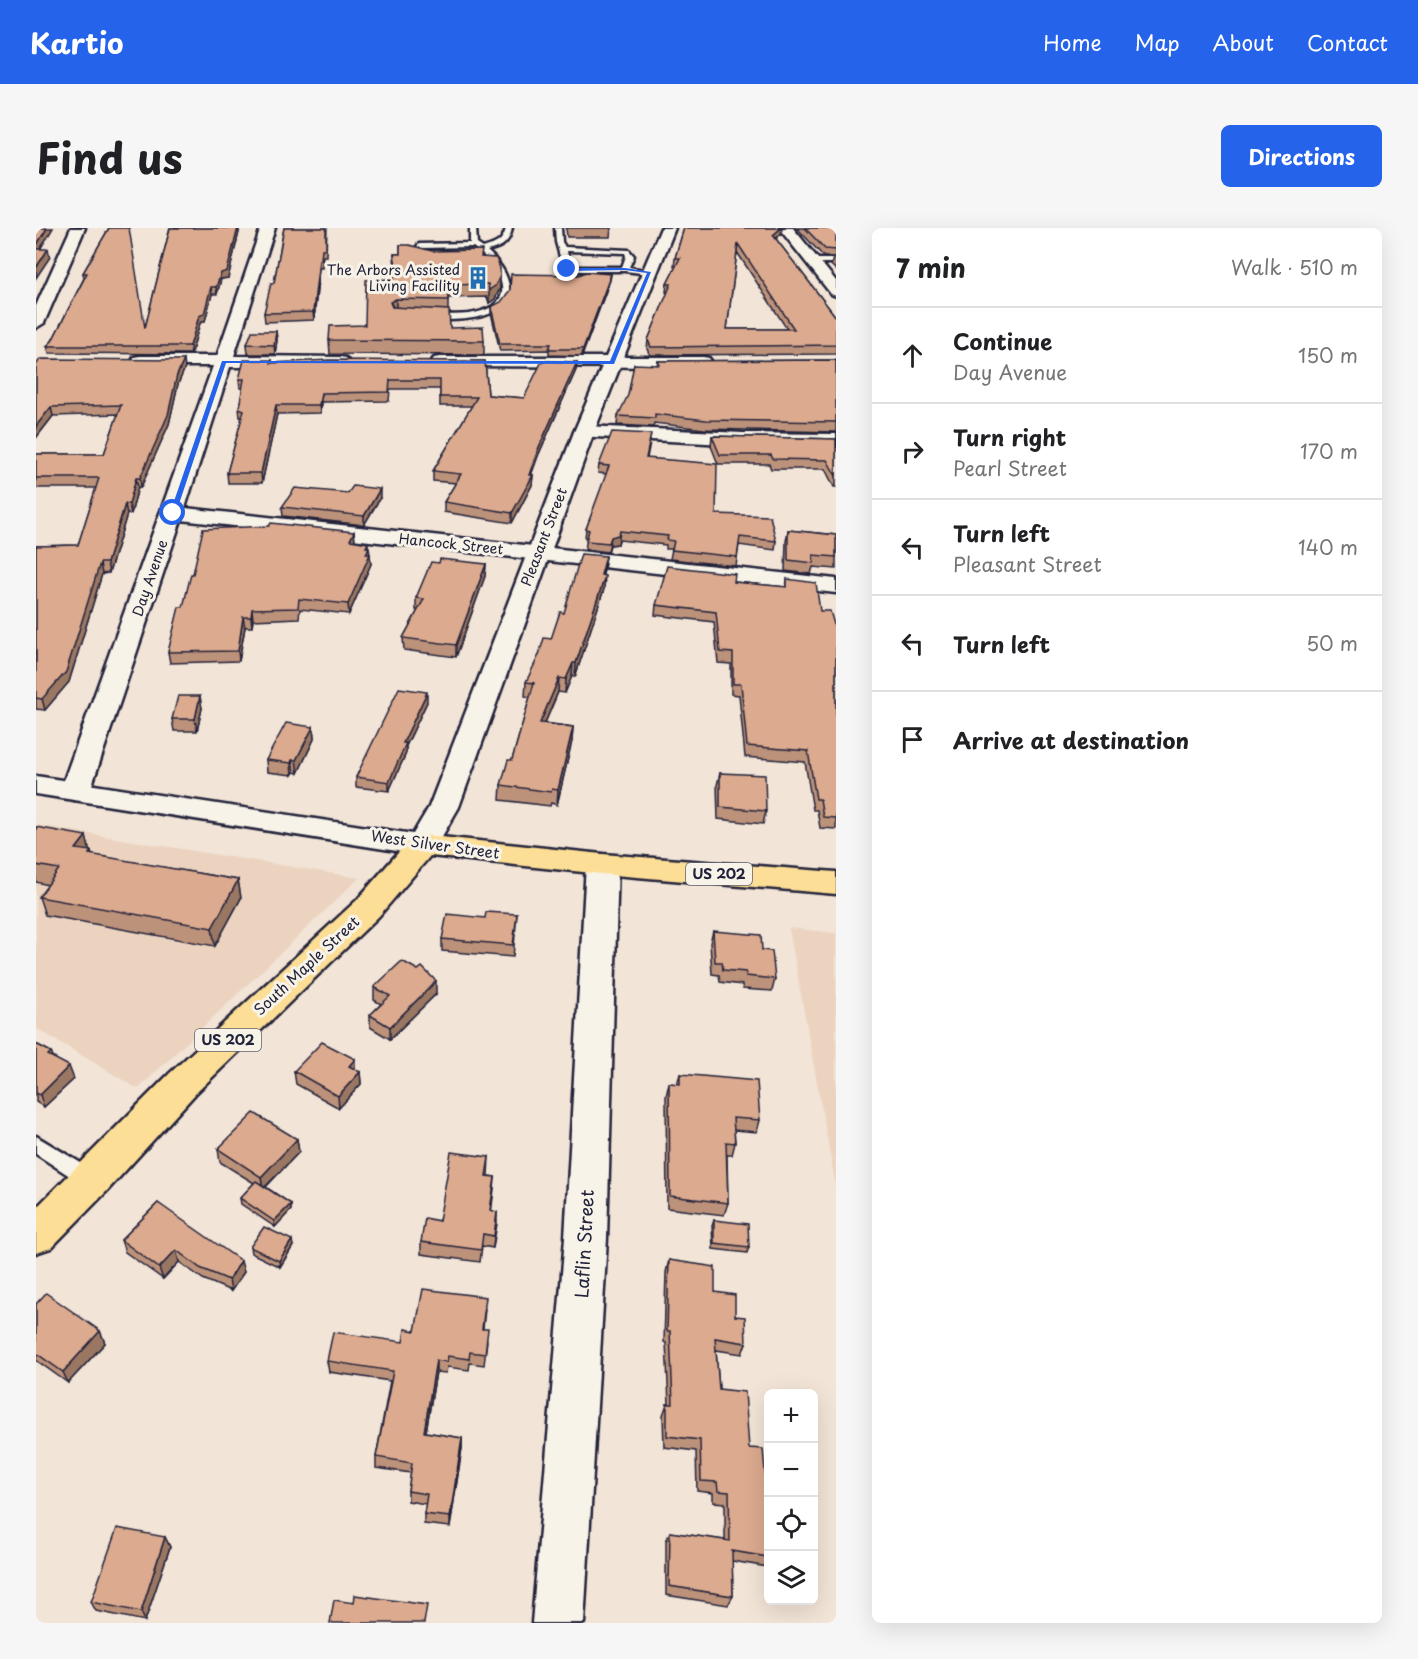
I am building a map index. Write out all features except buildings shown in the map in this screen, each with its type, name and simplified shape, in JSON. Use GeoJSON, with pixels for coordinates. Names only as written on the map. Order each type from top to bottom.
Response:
{"type":"FeatureCollection","features":[{"type":"Feature","properties":{"kind":"highway","name":"West Silver Street"},"geometry":{"type":"LineString","coordinates":[[422,845],[835,886]]}},
{"type":"Feature","properties":{"kind":"highway","name":"South Maple Street"},"geometry":{"type":"LineString","coordinates":[[36,1235],[92,1180],[183,1083],[368,908],[422,845]]}},
{"type":"Feature","properties":{"kind":"street"},"geometry":{"type":"LineString","coordinates":[[36,323],[50,272],[76,237],[78,228]]}},
{"type":"Feature","properties":{"kind":"street","name":"Day Avenue"},"geometry":{"type":"LineString","coordinates":[[75,791],[173,513],[268,228]]}},
{"type":"Feature","properties":{"kind":"street","name":"Pleasant Street"},"geometry":{"type":"LineString","coordinates":[[422,845],[444,807],[537,554],[612,363],[647,266],[668,228]]}},
{"type":"Feature","properties":{"kind":"street"},"geometry":{"type":"LineString","coordinates":[[786,228],[836,291]]}},
{"type":"Feature","properties":{"kind":"street"},"geometry":{"type":"LineString","coordinates":[[120,361],[352,362]]}},
{"type":"Feature","properties":{"kind":"street"},"geometry":{"type":"LineString","coordinates":[[422,362],[720,362]]}},
{"type":"Feature","properties":{"kind":"street"},"geometry":{"type":"LineString","coordinates":[[584,432],[743,439],[836,440]]}},
{"type":"Feature","properties":{"kind":"street","name":"Hancock Street"},"geometry":{"type":"LineString","coordinates":[[173,513],[836,586]]}},
{"type":"Feature","properties":{"kind":"street","name":"West Silver Street"},"geometry":{"type":"LineString","coordinates":[[36,784],[422,845]]}},
{"type":"Feature","properties":{"kind":"street","name":"Laflin Street"},"geometry":{"type":"LineString","coordinates":[[558,1623],[586,1238],[602,864]]}},
{"type":"Feature","properties":{"kind":"lane"},"geometry":{"type":"LineString","coordinates":[[473,228],[474,245]]}},
{"type":"Feature","properties":{"kind":"lane"},"geometry":{"type":"LineString","coordinates":[[483,250],[500,244],[507,238],[509,228]]}},
{"type":"Feature","properties":{"kind":"lane"},"geometry":{"type":"LineString","coordinates":[[558,228],[559,242],[563,249],[567,269],[625,269],[647,266]]}},
{"type":"Feature","properties":{"kind":"lane"},"geometry":{"type":"LineString","coordinates":[[432,259],[413,255],[419,246],[474,245],[483,250],[485,258],[505,276],[517,277]]}},
{"type":"Feature","properties":{"kind":"lane"},"geometry":{"type":"LineString","coordinates":[[563,249],[623,251],[628,253],[629,260],[625,269]]}},
{"type":"Feature","properties":{"kind":"lane"},"geometry":{"type":"LineString","coordinates":[[629,260],[647,266]]}},
{"type":"Feature","properties":{"kind":"lane"},"geometry":{"type":"LineString","coordinates":[[812,261],[836,261]]}},
{"type":"Feature","properties":{"kind":"lane"},"geometry":{"type":"LineString","coordinates":[[564,277],[647,266]]}},
{"type":"Feature","properties":{"kind":"lane"},"geometry":{"type":"LineString","coordinates":[[417,316],[469,315],[488,312],[498,305],[502,298],[506,287],[505,276]]}},
{"type":"Feature","properties":{"kind":"lane"},"geometry":{"type":"LineString","coordinates":[[36,1144],[92,1180]]}},
{"type":"Feature","properties":{"kind":"shaded area"},"geometry":{"type":"Polygon","coordinates":[[[36,825],[359,878],[138,1089],[36,1028],[36,825]]]}},
{"type":"Feature","properties":{"kind":"shaded area"},"geometry":{"type":"Polygon","coordinates":[[[789,928],[836,933],[836,1187],[817,1083],[789,928]]]}},
{"type":"Feature","properties":{"kind":"place","name":"The Arbors Assisted Living Facility"},"geometry":{"type":"Point","coordinates":[478,278]}},
{"type":"Feature","properties":{"kind":"route"},"geometry":{"type":"LineString","coordinates":[[173,513],[224,362],[612,363],[649,272],[625,269],[567,269]]}}]}
